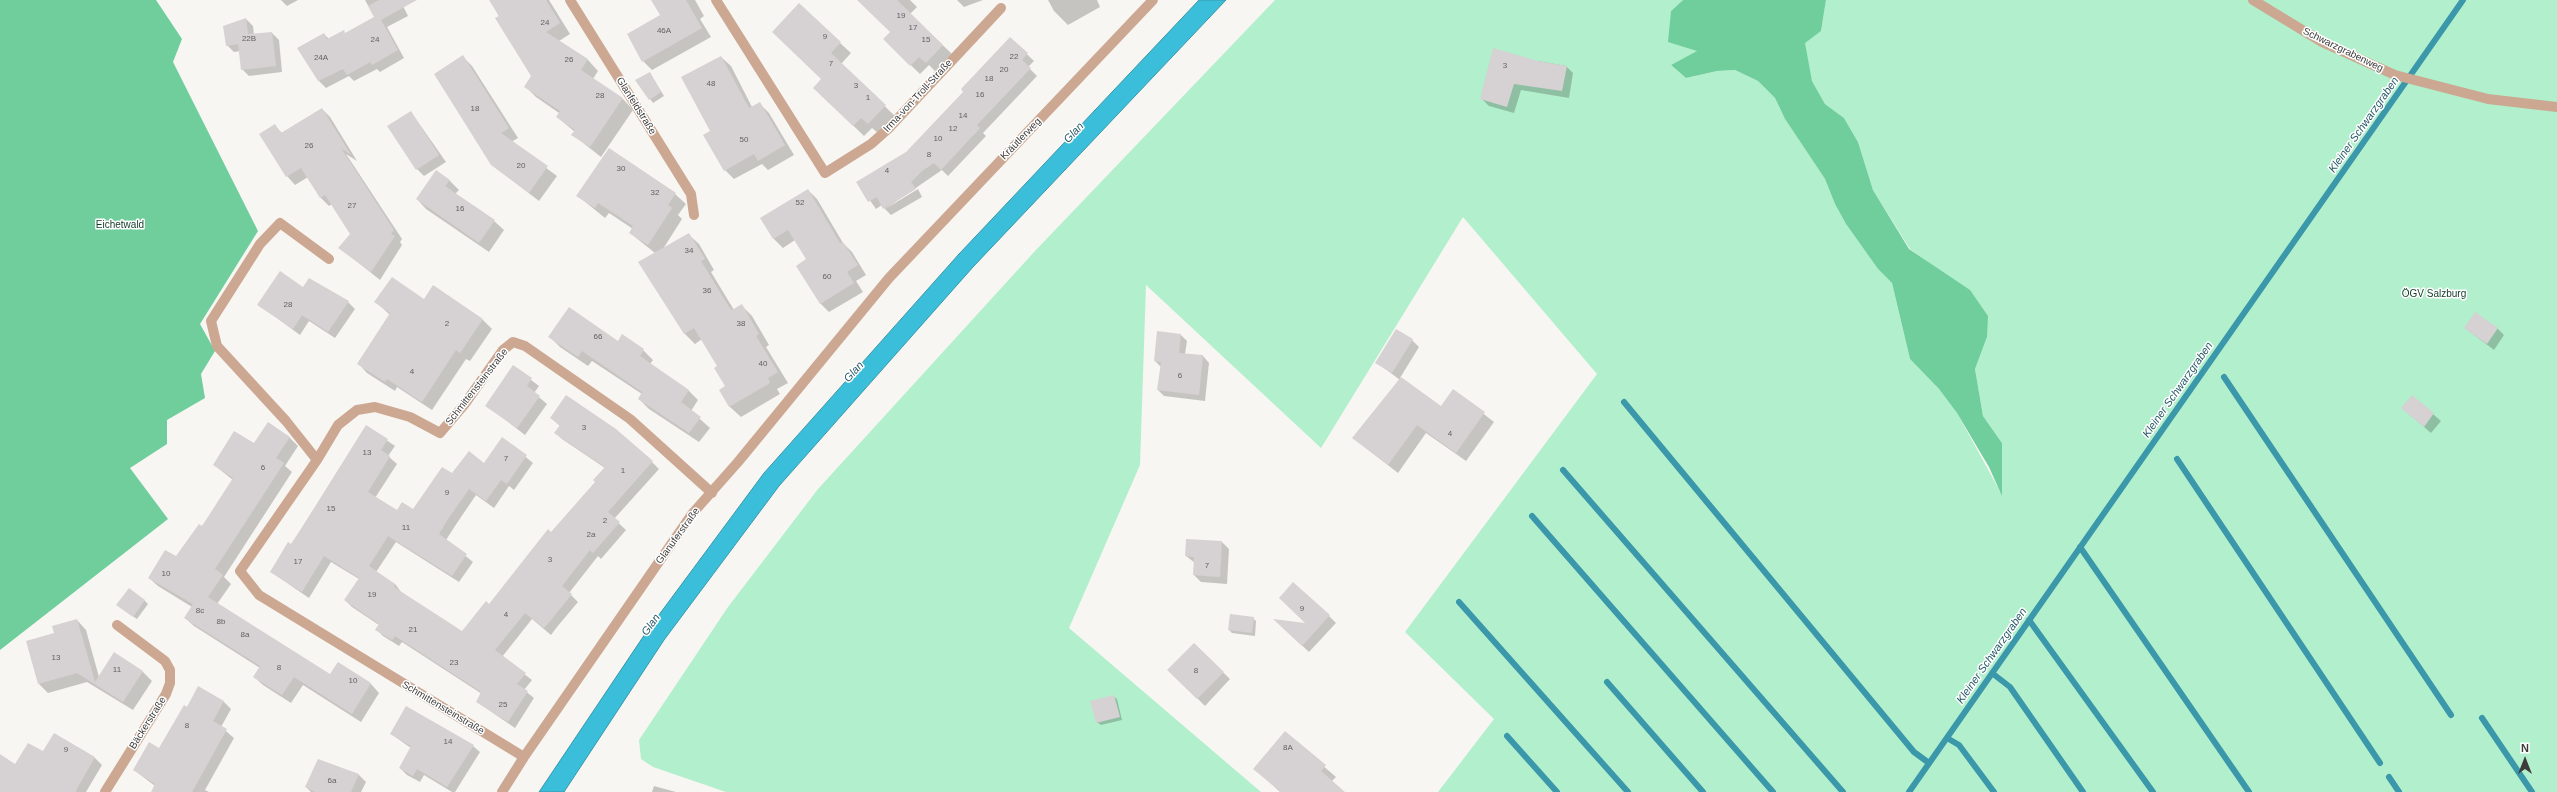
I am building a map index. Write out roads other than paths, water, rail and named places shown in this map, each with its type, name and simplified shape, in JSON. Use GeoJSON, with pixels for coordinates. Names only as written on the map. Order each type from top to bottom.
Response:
{"type":"FeatureCollection","features":[{"type":"Feature","properties":{"kind":"street","name":"Glanfeldstraße"},"geometry":{"type":"LineString","coordinates":[[570,0],[691,194],[694,215]]}},
{"type":"Feature","properties":{"kind":"street","name":"Irma-von-Troll-Straße"},"geometry":{"type":"LineString","coordinates":[[716,0],[825,173],[871,144],[888,129],[1001,8]]}},
{"type":"Feature","properties":{"kind":"street","name":"Kräutlerweg"},"geometry":{"type":"LineString","coordinates":[[889,278],[1153,0]]}},
{"type":"Feature","properties":{"kind":"street","name":"Schwarzgrabenweg"},"geometry":{"type":"LineString","coordinates":[[2253,0],[2322,42],[2395,75],[2419,83],[2488,99],[2557,107]]}},
{"type":"Feature","properties":{"kind":"street"},"geometry":{"type":"LineString","coordinates":[[317,460],[286,420],[217,346],[211,321],[260,244],[280,223],[329,259]]}},
{"type":"Feature","properties":{"kind":"street","name":"Glanuferstraße"},"geometry":{"type":"LineString","coordinates":[[502,792],[524,756],[692,514],[712,493],[889,278]]}},
{"type":"Feature","properties":{"kind":"street","name":"Schmittensteinstraße"},"geometry":{"type":"LineString","coordinates":[[524,756],[259,595],[240,571],[317,460],[338,425],[357,410],[375,407],[410,417],[440,433],[464,405],[502,350],[513,342],[525,346],[630,419],[712,493]]}},
{"type":"Feature","properties":{"kind":"street","name":"Bäckerstraße"},"geometry":{"type":"LineString","coordinates":[[107,792],[166,694],[170,683],[170,670],[165,661],[117,625]]}},
{"type":"Feature","properties":{"kind":"water","name":"Glan"},"geometry":{"type":"Polygon","coordinates":[[[1199,0],[1226,0],[973,267],[779,486],[664,640],[564,792],[539,792],[647,631],[764,473],[959,254],[1199,0]]]}},
{"type":"Feature","properties":{"kind":"waterway","name":"Kleiner Schwarzgraben"},"geometry":{"type":"LineString","coordinates":[[1909,792],[2463,0]]}},
{"type":"Feature","properties":{"kind":"waterway"},"geometry":{"type":"LineString","coordinates":[[2224,377],[2451,715]]}},
{"type":"Feature","properties":{"kind":"waterway"},"geometry":{"type":"LineString","coordinates":[[1624,402],[1914,752],[1929,763]]}},
{"type":"Feature","properties":{"kind":"waterway"},"geometry":{"type":"LineString","coordinates":[[2177,459],[2380,763]]}},
{"type":"Feature","properties":{"kind":"waterway"},"geometry":{"type":"LineString","coordinates":[[1563,470],[1843,792]]}},
{"type":"Feature","properties":{"kind":"waterway"},"geometry":{"type":"LineString","coordinates":[[1532,516],[1773,792]]}},
{"type":"Feature","properties":{"kind":"waterway"},"geometry":{"type":"LineString","coordinates":[[2080,547],[2249,792]]}},
{"type":"Feature","properties":{"kind":"waterway"},"geometry":{"type":"LineString","coordinates":[[1459,602],[1628,792]]}},
{"type":"Feature","properties":{"kind":"waterway"},"geometry":{"type":"LineString","coordinates":[[2029,620],[2153,792]]}},
{"type":"Feature","properties":{"kind":"waterway"},"geometry":{"type":"LineString","coordinates":[[1992,673],[2010,687],[2083,792]]}},
{"type":"Feature","properties":{"kind":"waterway"},"geometry":{"type":"LineString","coordinates":[[1607,682],[1703,792]]}},
{"type":"Feature","properties":{"kind":"waterway"},"geometry":{"type":"LineString","coordinates":[[2482,718],[2532,792]]}},
{"type":"Feature","properties":{"kind":"waterway"},"geometry":{"type":"LineString","coordinates":[[1507,736],[1557,792]]}},
{"type":"Feature","properties":{"kind":"waterway"},"geometry":{"type":"LineString","coordinates":[[1947,738],[1959,745],[1994,792]]}},
{"type":"Feature","properties":{"kind":"waterway"},"geometry":{"type":"LineString","coordinates":[[2389,777],[2399,792]]}},
{"type":"Feature","properties":{"kind":"park label","name":"Eichetwald"},"geometry":{"type":"Point","coordinates":[120,225]}},
{"type":"Feature","properties":{"kind":"park label","name":"ÖGV Salzburg"},"geometry":{"type":"Point","coordinates":[2434,294]}}]}
